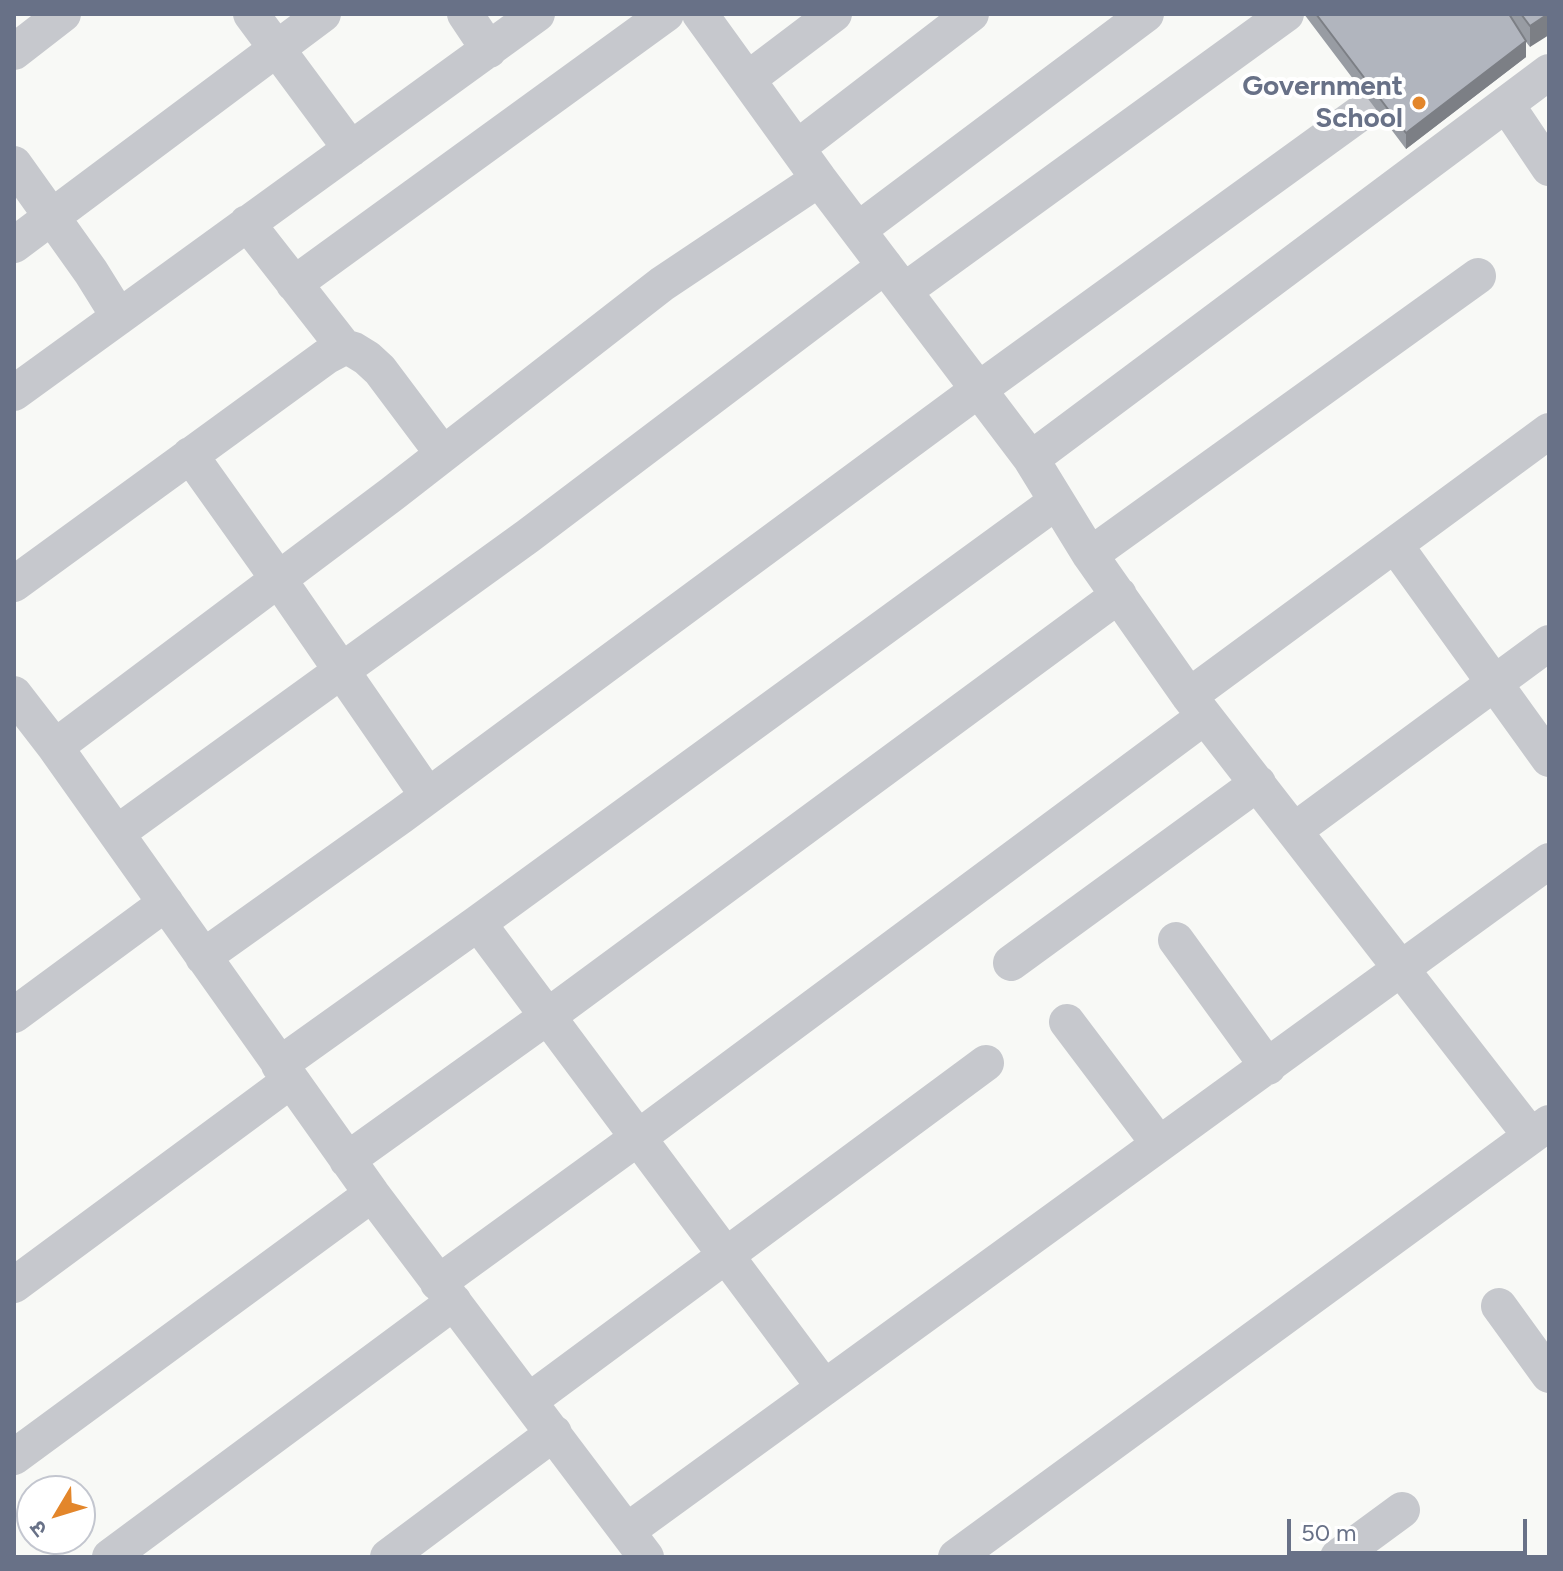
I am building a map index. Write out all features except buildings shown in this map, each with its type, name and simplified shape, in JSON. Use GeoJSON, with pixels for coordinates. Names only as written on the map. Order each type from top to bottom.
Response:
{"type":"FeatureCollection","features":[{"type":"Feature","properties":{"kind":"street"},"geometry":{"type":"LineString","coordinates":[[14,52],[63,14]]}},
{"type":"Feature","properties":{"kind":"street"},"geometry":{"type":"LineString","coordinates":[[251,14],[351,149]]}},
{"type":"Feature","properties":{"kind":"street"},"geometry":{"type":"LineString","coordinates":[[14,245],[323,14]]}},
{"type":"Feature","properties":{"kind":"street"},"geometry":{"type":"LineString","coordinates":[[465,14],[489,50]]}},
{"type":"Feature","properties":{"kind":"street"},"geometry":{"type":"LineString","coordinates":[[14,393],[537,14]]}},
{"type":"Feature","properties":{"kind":"street"},"geometry":{"type":"LineString","coordinates":[[294,284],[666,14]]}},
{"type":"Feature","properties":{"kind":"street"},"geometry":{"type":"LineString","coordinates":[[700,14],[819,179],[1031,459],[1090,555],[1196,706],[1402,968],[1540,1129],[956,1557]]}},
{"type":"Feature","properties":{"kind":"street"},"geometry":{"type":"LineString","coordinates":[[748,79],[834,14]]}},
{"type":"Feature","properties":{"kind":"street"},"geometry":{"type":"LineString","coordinates":[[798,147],[971,14]]}},
{"type":"Feature","properties":{"kind":"street"},"geometry":{"type":"LineString","coordinates":[[858,230],[1146,14]]}},
{"type":"Feature","properties":{"kind":"street"},"geometry":{"type":"LineString","coordinates":[[117,833],[528,536],[894,279],[1286,14]]}},
{"type":"Feature","properties":{"kind":"street"},"geometry":{"type":"LineString","coordinates":[[1031,459],[1549,72]]}},
{"type":"Feature","properties":{"kind":"street"},"geometry":{"type":"LineString","coordinates":[[203,957],[428,796],[978,390],[1373,104]]}},
{"type":"Feature","properties":{"kind":"street"},"geometry":{"type":"LineString","coordinates":[[1506,104],[1549,168]]}},
{"type":"Feature","properties":{"kind":"street"},"geometry":{"type":"LineString","coordinates":[[14,164],[119,317]]}},
{"type":"Feature","properties":{"kind":"street"},"geometry":{"type":"LineString","coordinates":[[55,747],[279,580],[662,284],[819,179]]}},
{"type":"Feature","properties":{"kind":"street"},"geometry":{"type":"LineString","coordinates":[[247,223],[344,347],[367,358],[380,370],[443,454]]}},
{"type":"Feature","properties":{"kind":"street"},"geometry":{"type":"LineString","coordinates":[[1090,555],[1478,276]]}},
{"type":"Feature","properties":{"kind":"street"},"geometry":{"type":"LineString","coordinates":[[14,584],[327,356],[344,347]]}},
{"type":"Feature","properties":{"kind":"street"},"geometry":{"type":"LineString","coordinates":[[110,1557],[639,1137],[1196,706],[1395,545],[1549,431]]}},
{"type":"Feature","properties":{"kind":"street"},"geometry":{"type":"LineString","coordinates":[[190,455],[428,796]]}},
{"type":"Feature","properties":{"kind":"street"},"geometry":{"type":"LineString","coordinates":[[14,1285],[478,923],[1057,501]]}},
{"type":"Feature","properties":{"kind":"street"},"geometry":{"type":"LineString","coordinates":[[1395,545],[1549,759]]}},
{"type":"Feature","properties":{"kind":"street"},"geometry":{"type":"LineString","coordinates":[[347,1160],[548,1016],[1119,595]]}},
{"type":"Feature","properties":{"kind":"street"},"geometry":{"type":"LineString","coordinates":[[1295,830],[1549,643]]}},
{"type":"Feature","properties":{"kind":"street"},"geometry":{"type":"LineString","coordinates":[[18,706],[55,747],[347,1160],[639,1550],[824,1387],[1549,861]]}},
{"type":"Feature","properties":{"kind":"street"},"geometry":{"type":"LineString","coordinates":[[1011,963],[1258,783]]}},
{"type":"Feature","properties":{"kind":"street"},"geometry":{"type":"LineString","coordinates":[[14,1015],[166,903]]}},
{"type":"Feature","properties":{"kind":"street"},"geometry":{"type":"LineString","coordinates":[[478,923],[824,1387]]}},
{"type":"Feature","properties":{"kind":"street"},"geometry":{"type":"LineString","coordinates":[[1176,940],[1268,1067]]}},
{"type":"Feature","properties":{"kind":"street"},"geometry":{"type":"LineString","coordinates":[[1067,1022],[1159,1144]]}},
{"type":"Feature","properties":{"kind":"street"},"geometry":{"type":"LineString","coordinates":[[529,1401],[986,1063]]}},
{"type":"Feature","properties":{"kind":"street"},"geometry":{"type":"LineString","coordinates":[[14,1457],[372,1194]]}},
{"type":"Feature","properties":{"kind":"street"},"geometry":{"type":"LineString","coordinates":[[1499,1306],[1549,1375]]}},
{"type":"Feature","properties":{"kind":"street"},"geometry":{"type":"LineString","coordinates":[[388,1557],[554,1433]]}},
{"type":"Feature","properties":{"kind":"street"},"geometry":{"type":"LineString","coordinates":[[1338,1557],[1402,1510]]}},
{"type":"Feature","properties":{"kind":"place","name":"Government School"},"geometry":{"type":"Point","coordinates":[1419,103]}}]}
